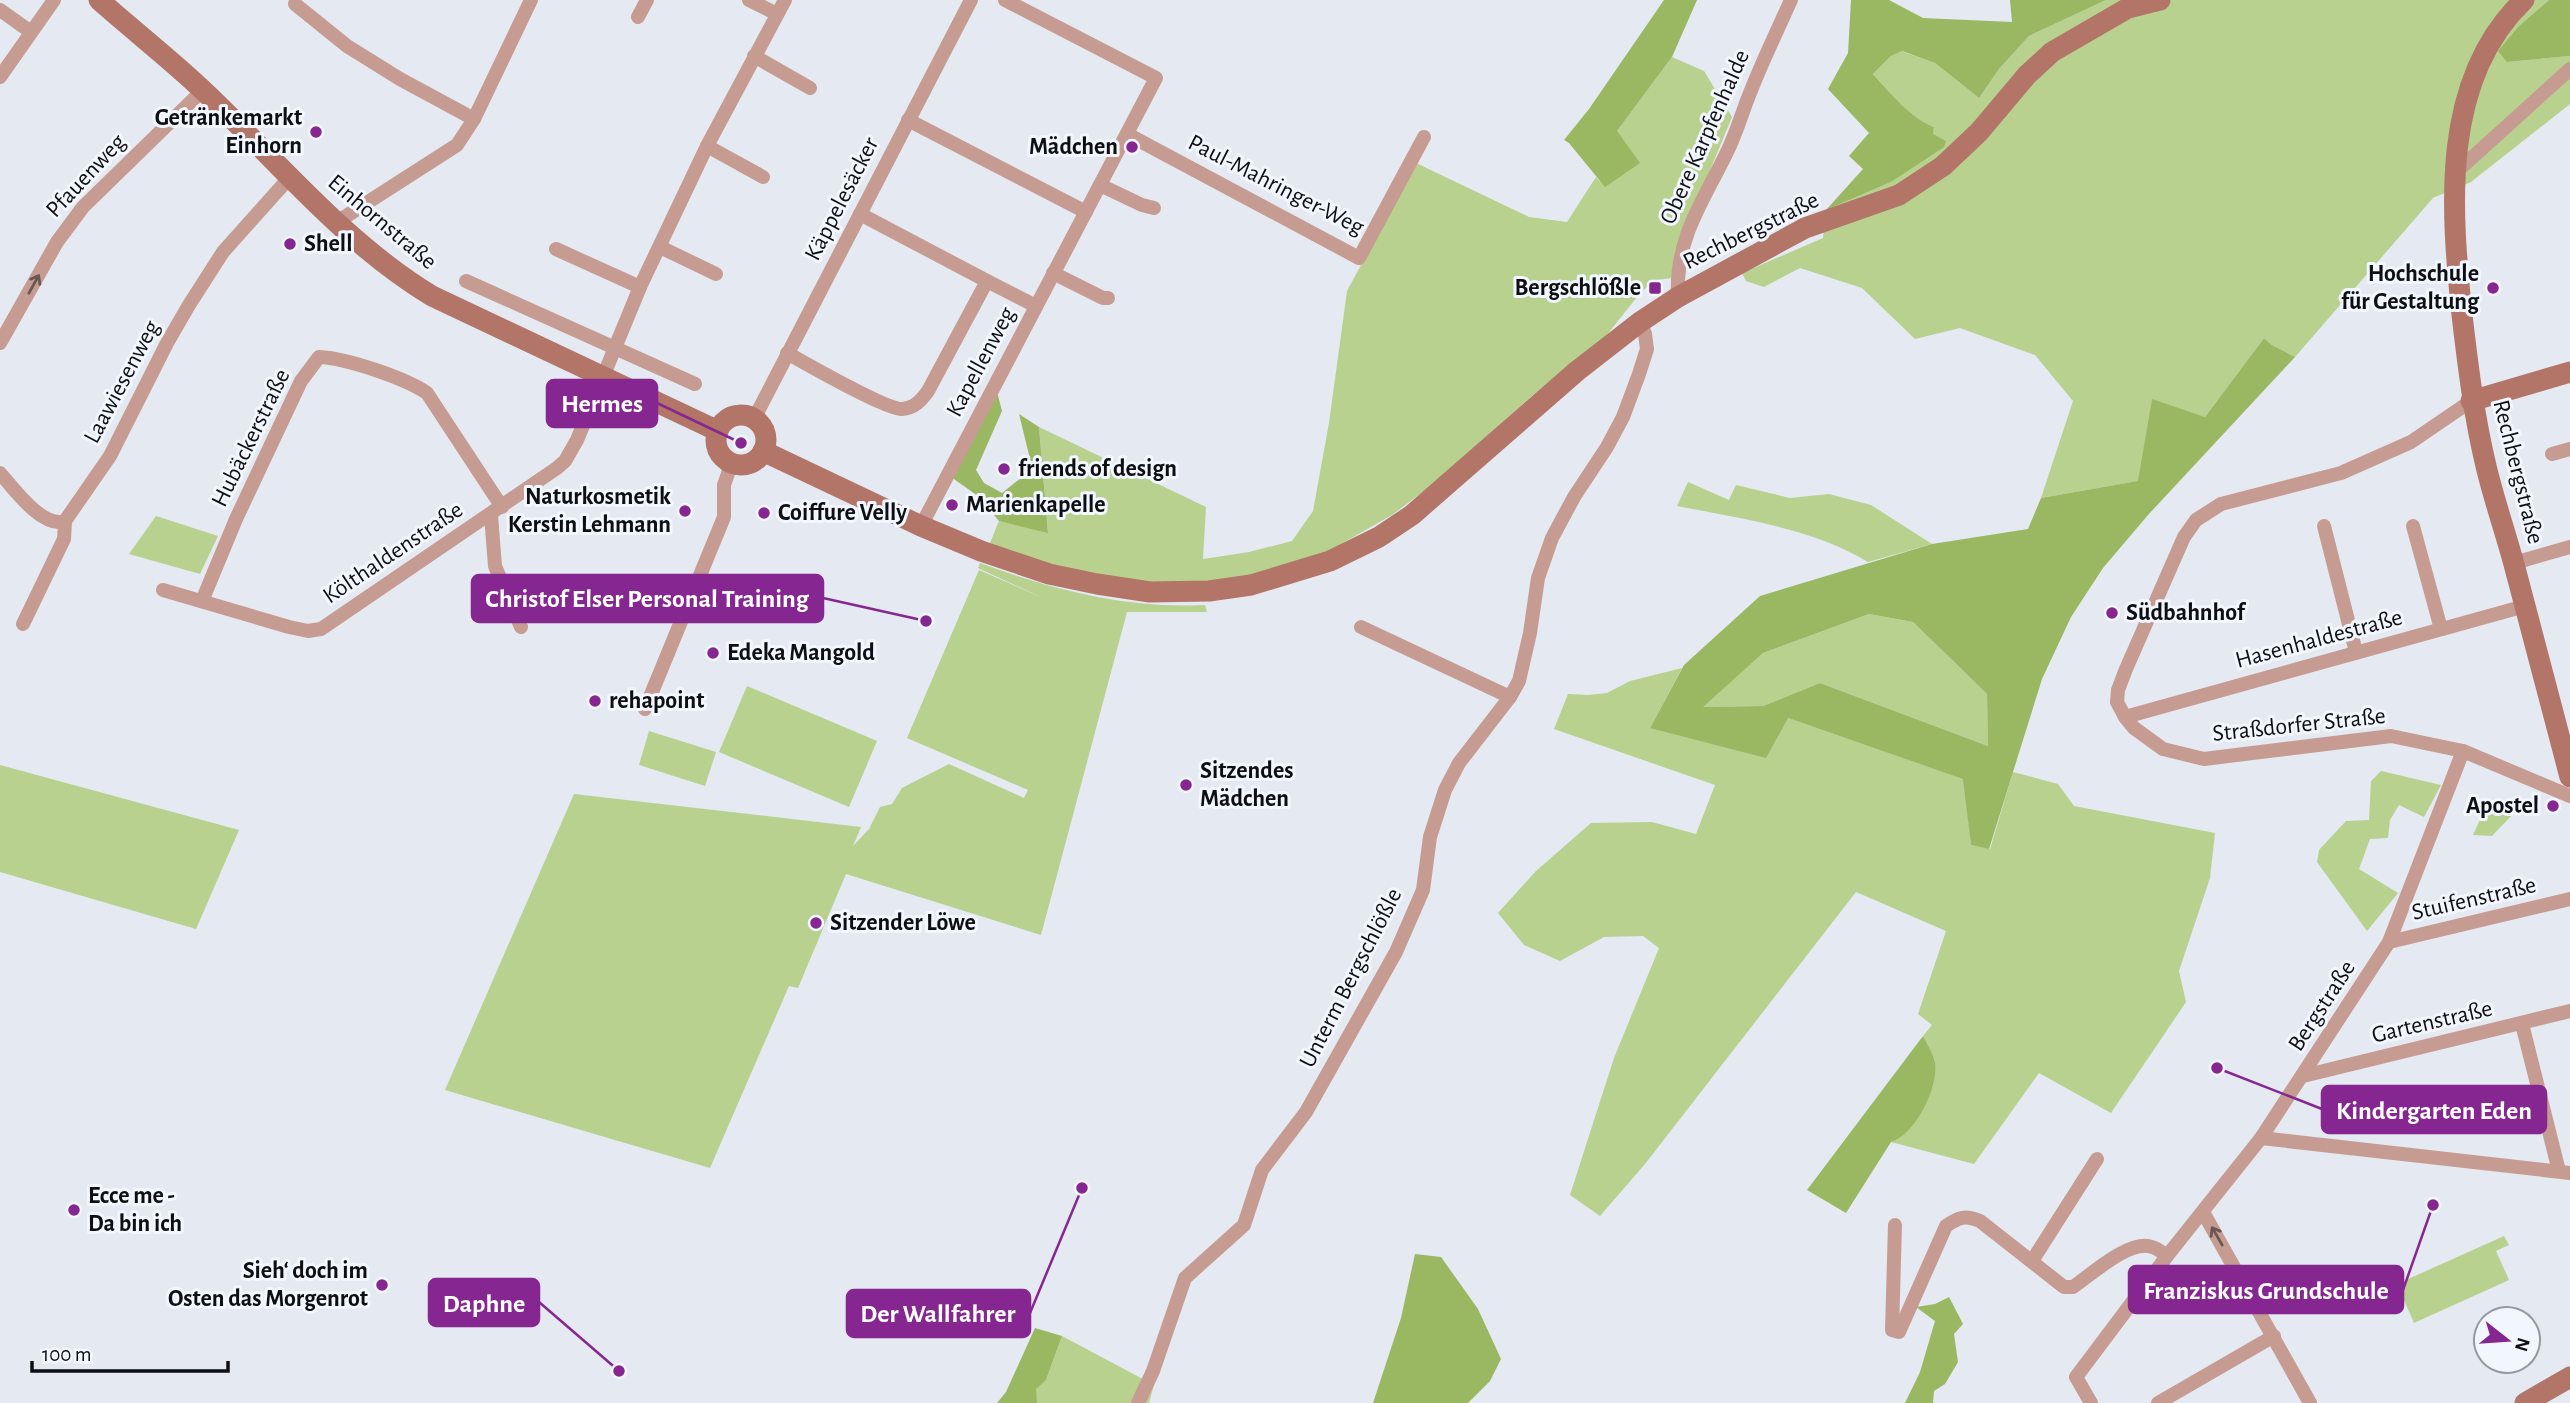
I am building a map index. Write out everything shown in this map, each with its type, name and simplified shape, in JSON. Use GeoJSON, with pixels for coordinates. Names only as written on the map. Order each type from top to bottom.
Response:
{"type":"FeatureCollection","features":[{"type":"Feature","properties":{"kind":"main road","name":"Einhornstraße"},"geometry":{"type":"LineString","coordinates":[[99,0],[203,90],[337,222],[395,272],[432,296],[718,431]]}},
{"type":"Feature","properties":{"kind":"main road","name":"Rechbergstraße"},"geometry":{"type":"LineString","coordinates":[[921,526],[981,551],[1049,574],[1150,592],[1209,591],[1251,584],[1331,561],[1379,537],[1412,515],[1577,371],[1640,321],[1678,296],[1805,228],[1899,195],[1943,166],[1979,132],[2027,75],[2052,52],[2128,8],[2160,0]]}},
{"type":"Feature","properties":{"kind":"main road","name":"Rechbergstraße"},"geometry":{"type":"LineString","coordinates":[[2524,0],[2500,27],[2485,53],[2464,106],[2454,174],[2456,256],[2471,401],[2486,468],[2570,777]]}},
{"type":"Feature","properties":{"kind":"main road"},"geometry":{"type":"LineString","coordinates":[[2471,401],[2570,372]]}},
{"type":"Feature","properties":{"kind":"main road"},"geometry":{"type":"LineString","coordinates":[[736,415],[754,419],[766,437],[763,451],[750,463],[732,462],[721,454],[717,447],[718,431],[722,424],[736,415]]}},
{"type":"Feature","properties":{"kind":"main road"},"geometry":{"type":"LineString","coordinates":[[763,451],[921,526]]}},
{"type":"Feature","properties":{"kind":"main road"},"geometry":{"type":"LineString","coordinates":[[2531,1402],[2570,1377]]}},
{"type":"Feature","properties":{"kind":"street"},"geometry":{"type":"LineString","coordinates":[[0,77],[54,0]]}},
{"type":"Feature","properties":{"kind":"street"},"geometry":{"type":"LineString","coordinates":[[337,222],[457,145],[474,119],[531,0]]}},
{"type":"Feature","properties":{"kind":"street"},"geometry":{"type":"LineString","coordinates":[[638,17],[647,0]]}},
{"type":"Feature","properties":{"kind":"street"},"geometry":{"type":"LineString","coordinates":[[750,0],[777,14]]}},
{"type":"Feature","properties":{"kind":"street","name":"Költhaldenstraße"},"geometry":{"type":"LineString","coordinates":[[202,601],[289,627],[308,631],[321,629],[565,461],[577,440],[640,287],[707,146],[785,0]]}},
{"type":"Feature","properties":{"kind":"street","name":"Käppelesäcker"},"geometry":{"type":"LineString","coordinates":[[754,419],[971,0]]}},
{"type":"Feature","properties":{"kind":"street","name":"Kapellenweg"},"geometry":{"type":"LineString","coordinates":[[921,526],[1156,78],[1005,0]]}},
{"type":"Feature","properties":{"kind":"street","name":"Obere Karpfenhalde"},"geometry":{"type":"LineString","coordinates":[[1678,296],[1677,278],[1683,242],[1702,198],[1728,151],[1760,68],[1791,0]]}},
{"type":"Feature","properties":{"kind":"street"},"geometry":{"type":"LineString","coordinates":[[295,4],[358,52],[400,79],[474,119]]}},
{"type":"Feature","properties":{"kind":"street"},"geometry":{"type":"LineString","coordinates":[[0,10],[31,32]]}},
{"type":"Feature","properties":{"kind":"street"},"geometry":{"type":"LineString","coordinates":[[754,56],[810,88]]}},
{"type":"Feature","properties":{"kind":"street"},"geometry":{"type":"LineString","coordinates":[[2454,174],[2570,69]]}},
{"type":"Feature","properties":{"kind":"street","name":"Pfauenweg"},"geometry":{"type":"LineString","coordinates":[[0,343],[57,242],[83,207],[203,90]]}},
{"type":"Feature","properties":{"kind":"street"},"geometry":{"type":"LineString","coordinates":[[908,120],[1086,212]]}},
{"type":"Feature","properties":{"kind":"street","name":"Paul-Mahringer-Weg"},"geometry":{"type":"LineString","coordinates":[[1127,134],[1359,258],[1424,137]]}},
{"type":"Feature","properties":{"kind":"street"},"geometry":{"type":"LineString","coordinates":[[707,146],[763,177]]}},
{"type":"Feature","properties":{"kind":"street","name":"Laawiesenweg"},"geometry":{"type":"LineString","coordinates":[[23,624],[64,539],[65,520],[110,456],[167,343],[223,252],[290,177]]}},
{"type":"Feature","properties":{"kind":"street"},"geometry":{"type":"LineString","coordinates":[[1100,185],[1154,208]]}},
{"type":"Feature","properties":{"kind":"street"},"geometry":{"type":"LineString","coordinates":[[860,214],[1036,306]]}},
{"type":"Feature","properties":{"kind":"street"},"geometry":{"type":"LineString","coordinates":[[660,247],[716,274]]}},
{"type":"Feature","properties":{"kind":"street"},"geometry":{"type":"LineString","coordinates":[[556,249],[640,287]]}},
{"type":"Feature","properties":{"kind":"street"},"geometry":{"type":"LineString","coordinates":[[1053,273],[1108,298]]}},
{"type":"Feature","properties":{"kind":"street"},"geometry":{"type":"LineString","coordinates":[[466,281],[695,384]]}},
{"type":"Feature","properties":{"kind":"street"},"geometry":{"type":"LineString","coordinates":[[787,353],[891,407],[918,404],[928,391],[987,281]]}},
{"type":"Feature","properties":{"kind":"street","name":"Unterm Bergschlößle"},"geometry":{"type":"LineString","coordinates":[[1139,1403],[1185,1278],[1244,1225],[1262,1170],[1306,1112],[1396,953],[1423,890],[1430,837],[1445,790],[1459,763],[1510,697],[1518,681],[1531,633],[1538,578],[1552,538],[1623,417],[1647,349],[1640,321]]}},
{"type":"Feature","properties":{"kind":"street","name":"Hubäckerstraße"},"geometry":{"type":"LineString","coordinates":[[202,601],[301,381],[319,357],[335,357],[409,383],[427,393],[496,511]]}},
{"type":"Feature","properties":{"kind":"street"},"geometry":{"type":"LineString","coordinates":[[2124,717],[2118,702],[2118,690],[2184,537],[2196,520],[2221,504],[2353,468],[2411,442],[2471,401]]}},
{"type":"Feature","properties":{"kind":"street"},"geometry":{"type":"LineString","coordinates":[[2552,454],[2570,449]]}},
{"type":"Feature","properties":{"kind":"street"},"geometry":{"type":"LineString","coordinates":[[645,709],[724,517],[724,485],[732,462]]}},
{"type":"Feature","properties":{"kind":"street"},"geometry":{"type":"LineString","coordinates":[[0,473],[40,515],[53,522],[65,520]]}},
{"type":"Feature","properties":{"kind":"street","name":"Költhaldenstraße"},"geometry":{"type":"LineString","coordinates":[[496,511],[495,566],[521,627]]}},
{"type":"Feature","properties":{"kind":"street"},"geometry":{"type":"LineString","coordinates":[[2324,526],[2356,652]]}},
{"type":"Feature","properties":{"kind":"street"},"geometry":{"type":"LineString","coordinates":[[2413,526],[2441,629]]}},
{"type":"Feature","properties":{"kind":"street"},"geometry":{"type":"LineString","coordinates":[[2514,563],[2570,547]]}},
{"type":"Feature","properties":{"kind":"street"},"geometry":{"type":"LineString","coordinates":[[163,590],[202,601]]}},
{"type":"Feature","properties":{"kind":"street","name":"Hasenhaldestraße"},"geometry":{"type":"LineString","coordinates":[[2124,717],[2525,606]]}},
{"type":"Feature","properties":{"kind":"street"},"geometry":{"type":"LineString","coordinates":[[1361,626],[1510,697]]}},
{"type":"Feature","properties":{"kind":"street","name":"Straßdorfer Straße"},"geometry":{"type":"LineString","coordinates":[[2124,717],[2163,749],[2204,759],[2391,736],[2463,751],[2570,796]]}},
{"type":"Feature","properties":{"kind":"street","name":"Bergstraße"},"geometry":{"type":"LineString","coordinates":[[2091,1403],[2076,1377],[2167,1256],[2261,1138],[2389,942],[2463,751]]}},
{"type":"Feature","properties":{"kind":"street","name":"Stuifenstraße"},"geometry":{"type":"LineString","coordinates":[[2389,942],[2570,899]]}},
{"type":"Feature","properties":{"kind":"street","name":"Gartenstraße"},"geometry":{"type":"LineString","coordinates":[[2303,1076],[2570,1011]]}},
{"type":"Feature","properties":{"kind":"street"},"geometry":{"type":"LineString","coordinates":[[2261,1138],[2565,1172],[2522,1024]]}},
{"type":"Feature","properties":{"kind":"street"},"geometry":{"type":"LineString","coordinates":[[2032,1261],[2097,1159]]}},
{"type":"Feature","properties":{"kind":"street"},"geometry":{"type":"LineString","coordinates":[[2203,1212],[2310,1403]]}},
{"type":"Feature","properties":{"kind":"street"},"geometry":{"type":"LineString","coordinates":[[1895,1225],[1892,1330],[1899,1332],[1947,1226],[1957,1218],[1967,1216],[1980,1221],[2064,1287],[2073,1287],[2127,1250],[2140,1246],[2152,1247],[2167,1256]]}},
{"type":"Feature","properties":{"kind":"street"},"geometry":{"type":"LineString","coordinates":[[2158,1403],[2274,1336]]}},
{"type":"Feature","properties":{"kind":"green space"},"geometry":{"type":"Polygon","coordinates":[[[1664,0],[1697,0],[1672,57],[1617,131],[1640,163],[1605,187],[1564,140],[1589,109],[1664,0]]]}},
{"type":"Feature","properties":{"kind":"green space"},"geometry":{"type":"Polygon","coordinates":[[[1851,0],[1889,0],[1923,18],[2012,22],[2010,0],[2106,0],[2029,36],[1999,69],[1979,98],[1935,63],[1902,51],[1891,56],[1873,74],[1909,111],[1934,127],[1933,134],[1946,141],[1944,147],[1891,182],[1826,210],[1863,169],[1849,156],[1869,133],[1828,89],[1848,53],[1851,0]]]}},
{"type":"Feature","properties":{"kind":"green space"},"geometry":{"type":"Polygon","coordinates":[[[2106,0],[2549,0],[2520,25],[2507,62],[2570,56],[2570,104],[2471,182],[2433,198],[2295,357],[2264,338],[2205,417],[2152,400],[2139,481],[2041,498],[2073,401],[2035,355],[1960,328],[1915,339],[1862,288],[1800,268],[1764,287],[1746,281],[1742,273],[1823,238],[1826,210],[1891,182],[1933,133],[1934,127],[1908,111],[1873,74],[1891,56],[1901,51],[1935,63],[1979,98],[1999,69],[2029,36],[2106,0]]]}},
{"type":"Feature","properties":{"kind":"green space"},"geometry":{"type":"Polygon","coordinates":[[[2549,0],[2570,0],[2570,56],[2507,62],[2498,51],[2520,25],[2549,0]]]}},
{"type":"Feature","properties":{"kind":"green space"},"geometry":{"type":"Polygon","coordinates":[[[1672,57],[1704,71],[1732,117],[1699,197],[1672,278],[1656,280],[1641,292],[1606,336],[1532,396],[1432,485],[1392,515],[1325,553],[1236,580],[1194,584],[1119,581],[1031,559],[990,543],[999,521],[1048,532],[1039,427],[1206,507],[1203,559],[1249,552],[1292,541],[1313,511],[1329,423],[1347,291],[1416,163],[1529,217],[1567,222],[1596,177],[1605,186],[1617,131],[1672,57]]]}},
{"type":"Feature","properties":{"kind":"green space"},"geometry":{"type":"Polygon","coordinates":[[[2264,338],[2295,357],[2148,515],[2103,568],[2071,617],[2042,679],[1989,849],[1971,845],[1963,779],[1788,718],[1766,758],[1650,728],[1684,665],[1760,596],[1932,544],[2028,529],[2041,498],[2138,481],[2152,399],[2205,417],[2264,338]],[[1869,614],[1763,653],[1703,707],[1763,706],[1820,683],[1988,746],[1987,694],[1913,622],[1869,614]]]}},
{"type":"Feature","properties":{"kind":"green space"},"geometry":{"type":"Polygon","coordinates":[[[996,388],[1002,411],[976,470],[984,483],[1002,493],[1026,474],[1031,463],[1019,414],[1039,427],[1048,533],[999,521],[978,496],[951,477],[996,388]]]}},
{"type":"Feature","properties":{"kind":"green space"},"geometry":{"type":"Polygon","coordinates":[[[1688,482],[1729,500],[1736,485],[1790,498],[1829,494],[1871,505],[1932,544],[1868,562],[1825,541],[1801,533],[1677,506],[1688,482]]]}},
{"type":"Feature","properties":{"kind":"green space"},"geometry":{"type":"Polygon","coordinates":[[[156,516],[218,536],[200,574],[129,554],[156,516]]]}},
{"type":"Feature","properties":{"kind":"green space"},"geometry":{"type":"Polygon","coordinates":[[[980,563],[1035,582],[1090,596],[1147,604],[1205,605],[1207,612],[1127,612],[1041,935],[846,874],[798,988],[789,986],[710,1168],[445,1090],[574,794],[861,827],[853,846],[869,829],[880,807],[892,804],[902,788],[949,764],[1024,798],[1028,790],[907,738],[979,570],[1043,598],[978,568],[980,563]]]}},
{"type":"Feature","properties":{"kind":"green space"},"geometry":{"type":"Polygon","coordinates":[[[1869,614],[1913,622],[1987,694],[1988,746],[1820,683],[1763,706],[1702,707],[1763,653],[1869,614]]]}},
{"type":"Feature","properties":{"kind":"green space"},"geometry":{"type":"Polygon","coordinates":[[[1682,668],[1650,728],[1788,718],[1964,779],[1971,845],[1990,849],[2013,772],[2058,784],[2074,806],[2215,833],[2210,878],[2179,971],[2186,1002],[2111,1113],[2039,1073],[1974,1164],[1891,1142],[1935,1061],[1923,1036],[1932,1025],[1918,1014],[1946,931],[1856,892],[1645,1164],[1600,1216],[1570,1195],[1614,1058],[1659,948],[1643,936],[1604,937],[1560,961],[1524,945],[1498,913],[1536,871],[1591,823],[1652,822],[1696,834],[1715,785],[1554,729],[1568,694],[1607,693],[1630,681],[1682,668]]]}},
{"type":"Feature","properties":{"kind":"green space"},"geometry":{"type":"Polygon","coordinates":[[[747,686],[877,741],[849,807],[719,752],[747,686]]]}},
{"type":"Feature","properties":{"kind":"green space"},"geometry":{"type":"Polygon","coordinates":[[[649,731],[716,752],[705,786],[639,765],[649,731]]]}},
{"type":"Feature","properties":{"kind":"green space"},"geometry":{"type":"Polygon","coordinates":[[[0,765],[239,830],[196,929],[0,872],[0,765]]]}},
{"type":"Feature","properties":{"kind":"green space"},"geometry":{"type":"Polygon","coordinates":[[[2381,771],[2441,785],[2424,817],[2399,805],[2390,820],[2388,838],[2370,839],[2359,869],[2398,893],[2367,931],[2317,862],[2319,850],[2346,821],[2369,820],[2371,781],[2381,771]]]}},
{"type":"Feature","properties":{"kind":"green space"},"geometry":{"type":"Polygon","coordinates":[[[2486,806],[2512,815],[2492,836],[2473,835],[2486,806]]]}},
{"type":"Feature","properties":{"kind":"green space"},"geometry":{"type":"Polygon","coordinates":[[[1923,1036],[1935,1062],[1933,1084],[1924,1109],[1909,1130],[1891,1142],[1846,1213],[1807,1190],[1923,1036]]]}},
{"type":"Feature","properties":{"kind":"green space"},"geometry":{"type":"Polygon","coordinates":[[[2504,1236],[2509,1245],[2496,1251],[2509,1280],[2414,1323],[2397,1284],[2504,1236]]]}},
{"type":"Feature","properties":{"kind":"green space"},"geometry":{"type":"Polygon","coordinates":[[[1415,1254],[1441,1257],[1478,1309],[1501,1359],[1490,1381],[1468,1403],[1373,1403],[1401,1318],[1415,1254]]]}},
{"type":"Feature","properties":{"kind":"green space"},"geometry":{"type":"Polygon","coordinates":[[[1949,1297],[1963,1324],[1954,1334],[1958,1362],[1945,1384],[1934,1391],[1933,1403],[1905,1403],[1920,1372],[1935,1321],[1916,1307],[1935,1304],[1949,1297]]]}},
{"type":"Feature","properties":{"kind":"green space"},"geometry":{"type":"Polygon","coordinates":[[[1035,1328],[1062,1336],[1046,1380],[1036,1389],[1037,1403],[997,1403],[1006,1392],[1035,1328]]]}},
{"type":"Feature","properties":{"kind":"green space"},"geometry":{"type":"Polygon","coordinates":[[[1062,1336],[1154,1385],[1149,1403],[1037,1403],[1035,1389],[1046,1380],[1062,1336]]]}},
{"type":"Feature","properties":{"kind":"place","name":"Getränkemarkt Einhorn"},"geometry":{"type":"Point","coordinates":[316,132]}},
{"type":"Feature","properties":{"kind":"place","name":"Mädchen"},"geometry":{"type":"Point","coordinates":[1132,147]}},
{"type":"Feature","properties":{"kind":"place","name":"Shell"},"geometry":{"type":"Point","coordinates":[290,244]}},
{"type":"Feature","properties":{"kind":"place","name":"Bergschlößle"},"geometry":{"type":"Point","coordinates":[1655,288]}},
{"type":"Feature","properties":{"kind":"place","name":"Hochschule für Gestaltung"},"geometry":{"type":"Point","coordinates":[2493,288]}},
{"type":"Feature","properties":{"kind":"place","name":"Hermes"},"geometry":{"type":"Point","coordinates":[741,443]}},
{"type":"Feature","properties":{"kind":"place","name":"friends of design"},"geometry":{"type":"Point","coordinates":[1004,469]}},
{"type":"Feature","properties":{"kind":"place","name":"Marienkapelle"},"geometry":{"type":"Point","coordinates":[952,505]}},
{"type":"Feature","properties":{"kind":"place","name":"Naturkosmetik Kerstin Lehmann"},"geometry":{"type":"Point","coordinates":[685,511]}},
{"type":"Feature","properties":{"kind":"place","name":"Coiffure Velly"},"geometry":{"type":"Point","coordinates":[764,513]}},
{"type":"Feature","properties":{"kind":"place","name":"Südbahnhof"},"geometry":{"type":"Point","coordinates":[2112,613]}},
{"type":"Feature","properties":{"kind":"place","name":"Christof Elser Personal Training"},"geometry":{"type":"Point","coordinates":[926,621]}},
{"type":"Feature","properties":{"kind":"place","name":"Edeka Mangold"},"geometry":{"type":"Point","coordinates":[713,653]}},
{"type":"Feature","properties":{"kind":"place","name":"rehapoint"},"geometry":{"type":"Point","coordinates":[595,701]}},
{"type":"Feature","properties":{"kind":"place","name":"Sitzendes Mädchen"},"geometry":{"type":"Point","coordinates":[1186,785]}},
{"type":"Feature","properties":{"kind":"place","name":"Apostel"},"geometry":{"type":"Point","coordinates":[2553,806]}},
{"type":"Feature","properties":{"kind":"place","name":"Sitzender Löwe"},"geometry":{"type":"Point","coordinates":[816,923]}},
{"type":"Feature","properties":{"kind":"place","name":"Kindergarten Eden"},"geometry":{"type":"Point","coordinates":[2217,1068]}},
{"type":"Feature","properties":{"kind":"place","name":"Der Wallfahrer"},"geometry":{"type":"Point","coordinates":[1082,1188]}},
{"type":"Feature","properties":{"kind":"place","name":"Franziskus Grundschule"},"geometry":{"type":"Point","coordinates":[2433,1205]}},
{"type":"Feature","properties":{"kind":"place","name":"Ecce me - Da bin ich"},"geometry":{"type":"Point","coordinates":[74,1210]}},
{"type":"Feature","properties":{"kind":"place","name":"Sieh‘ doch im Osten das Morgenrot"},"geometry":{"type":"Point","coordinates":[382,1285]}},
{"type":"Feature","properties":{"kind":"place","name":"Daphne"},"geometry":{"type":"Point","coordinates":[619,1371]}}]}
